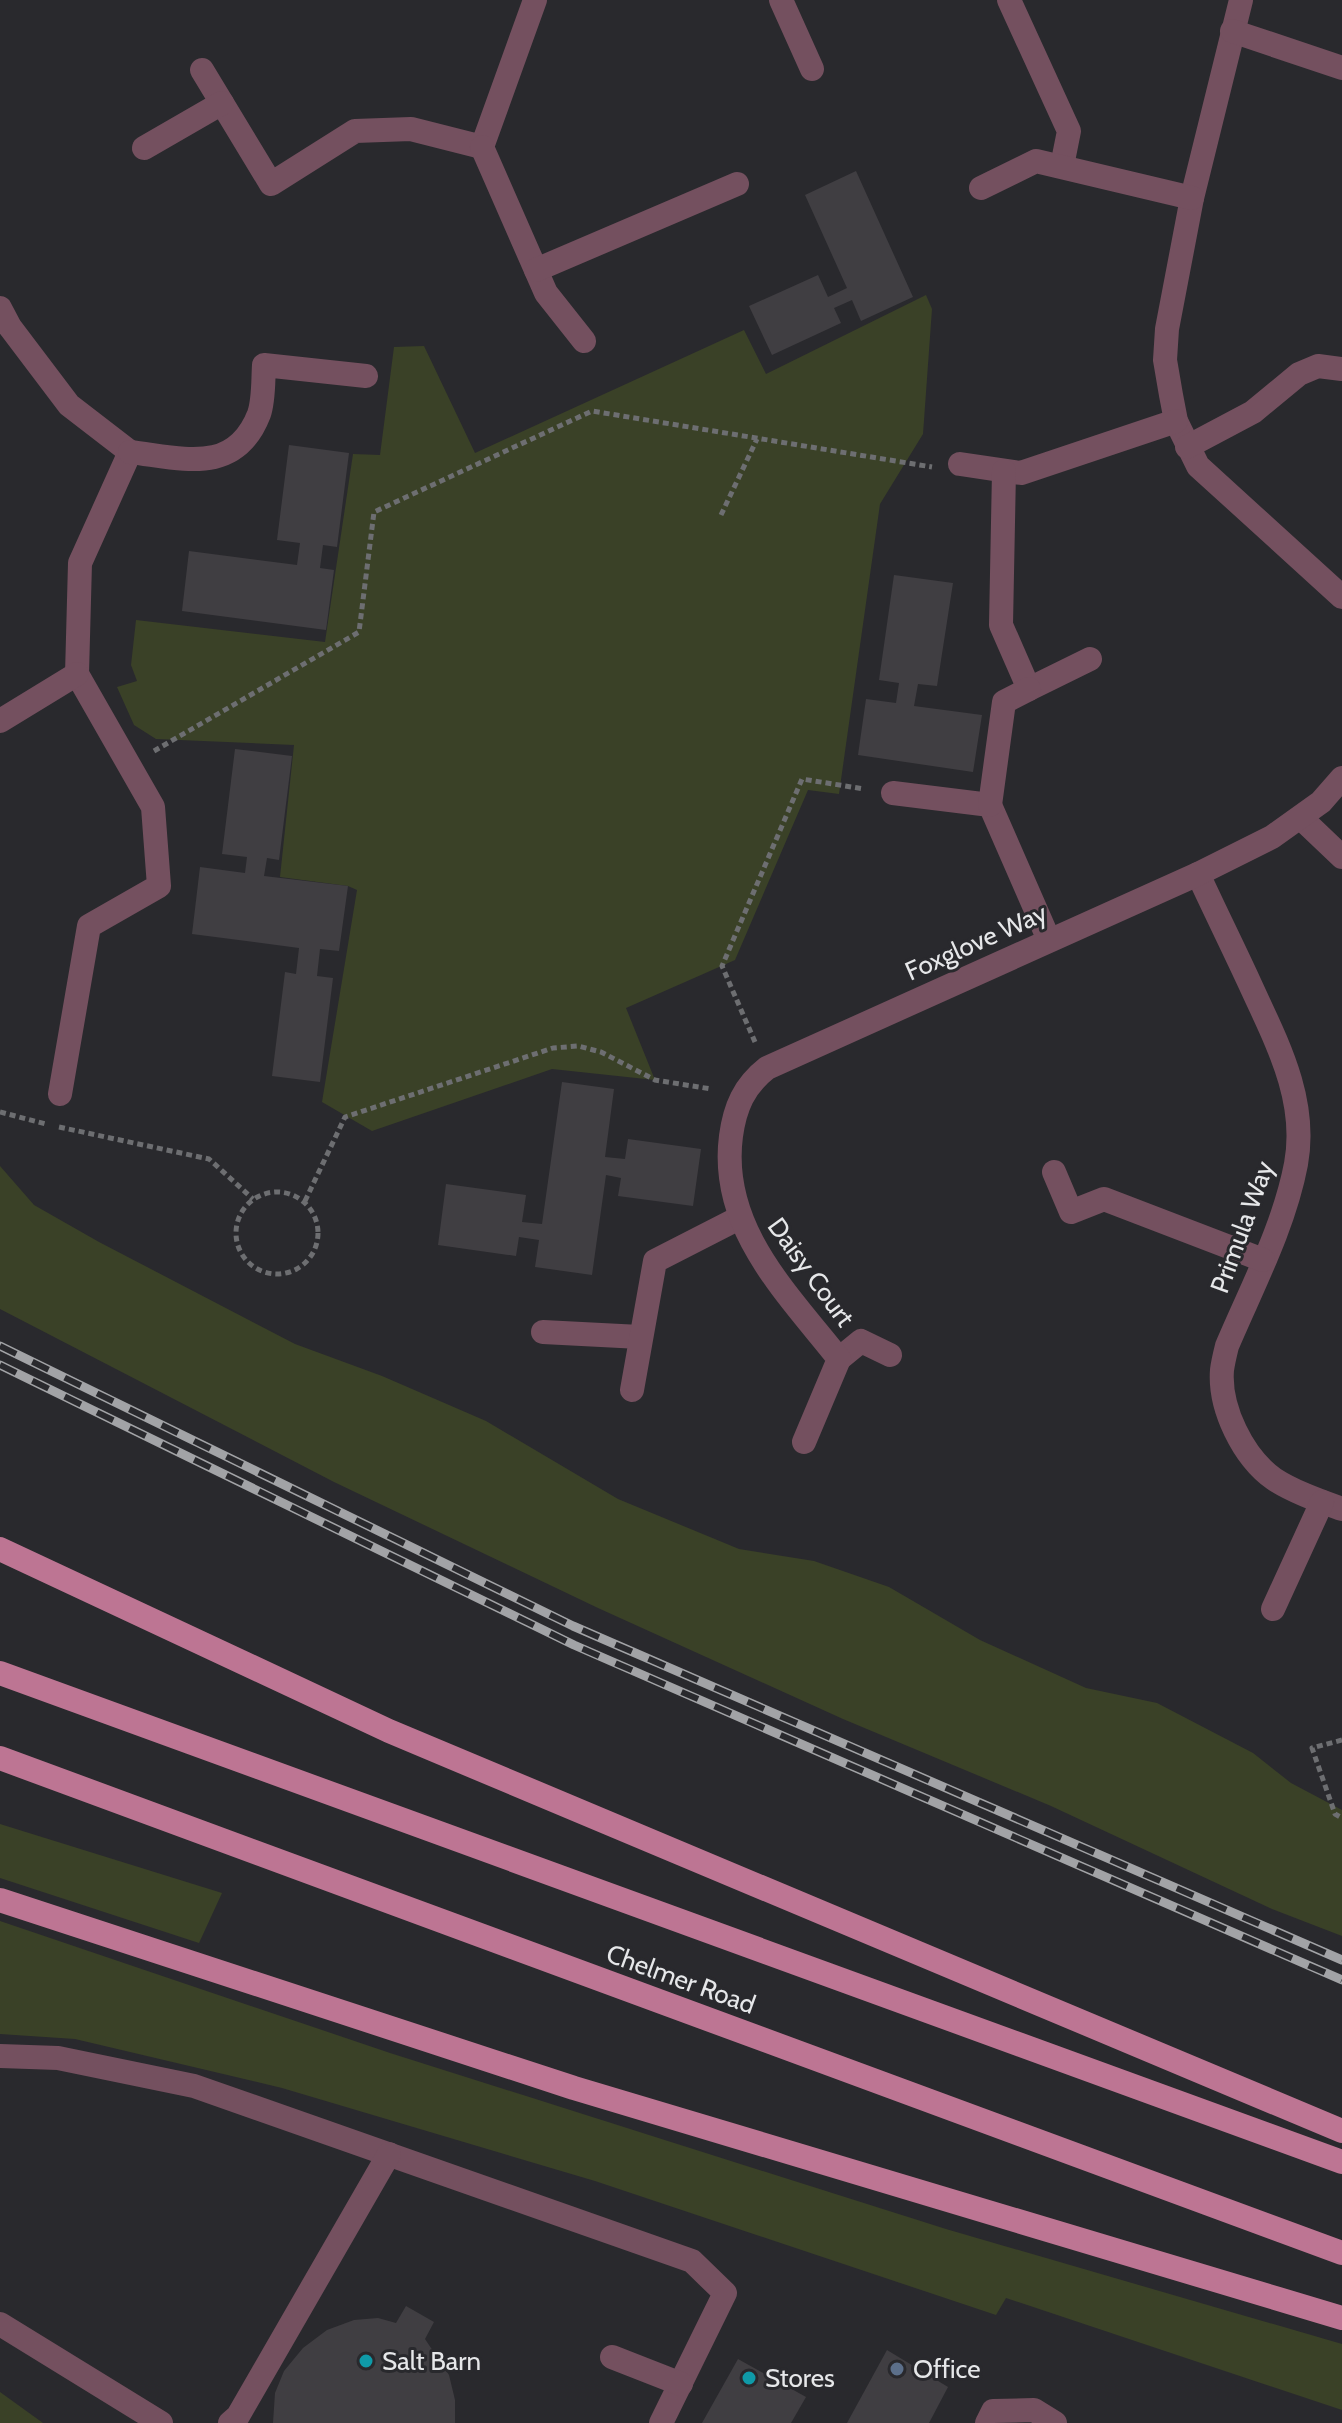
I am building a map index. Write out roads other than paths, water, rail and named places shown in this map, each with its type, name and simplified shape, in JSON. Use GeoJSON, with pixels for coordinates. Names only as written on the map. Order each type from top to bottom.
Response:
{"type":"FeatureCollection","features":[{"type":"Feature","properties":{"kind":"main road"},"geometry":{"type":"LineString","coordinates":[[0,1549],[389,1731],[1342,2131]]}},
{"type":"Feature","properties":{"kind":"main road"},"geometry":{"type":"LineString","coordinates":[[0,1673],[1342,2162]]}},
{"type":"Feature","properties":{"kind":"main road","name":"Chelmer Road"},"geometry":{"type":"LineString","coordinates":[[0,1758],[1342,2253]]}},
{"type":"Feature","properties":{"kind":"main road"},"geometry":{"type":"LineString","coordinates":[[0,1900],[574,2088],[1342,2318]]}},
{"type":"Feature","properties":{"kind":"street"},"geometry":{"type":"LineString","coordinates":[[535,0],[482,147],[546,293],[584,341]]}},
{"type":"Feature","properties":{"kind":"street"},"geometry":{"type":"LineString","coordinates":[[781,0],[812,69]]}},
{"type":"Feature","properties":{"kind":"street"},"geometry":{"type":"LineString","coordinates":[[1009,0],[1069,131],[1062,166]]}},
{"type":"Feature","properties":{"kind":"street"},"geometry":{"type":"LineString","coordinates":[[1241,0],[1192,198],[1167,329],[1165,360],[1176,421],[1198,466],[1342,597]]}},
{"type":"Feature","properties":{"kind":"street"},"geometry":{"type":"LineString","coordinates":[[1232,31],[1342,68]]}},
{"type":"Feature","properties":{"kind":"street"},"geometry":{"type":"LineString","coordinates":[[202,70],[271,184],[355,131],[411,129],[482,147]]}},
{"type":"Feature","properties":{"kind":"street"},"geometry":{"type":"LineString","coordinates":[[144,148],[222,103]]}},
{"type":"Feature","properties":{"kind":"street"},"geometry":{"type":"LineString","coordinates":[[981,188],[1036,161],[1192,198]]}},
{"type":"Feature","properties":{"kind":"street"},"geometry":{"type":"LineString","coordinates":[[536,270],[737,184]]}},
{"type":"Feature","properties":{"kind":"street"},"geometry":{"type":"LineString","coordinates":[[0,308],[10,327],[69,405],[130,452],[206,461],[240,446],[259,413],[264,365],[366,376]]}},
{"type":"Feature","properties":{"kind":"street"},"geometry":{"type":"LineString","coordinates":[[1187,447],[1253,412],[1299,374],[1318,366],[1342,369]]}},
{"type":"Feature","properties":{"kind":"street"},"geometry":{"type":"LineString","coordinates":[[960,464],[1021,473],[1176,421]]}},
{"type":"Feature","properties":{"kind":"street"},"geometry":{"type":"LineString","coordinates":[[60,1094],[89,926],[159,886],[153,807],[77,674],[80,563],[130,452]]}},
{"type":"Feature","properties":{"kind":"street"},"geometry":{"type":"LineString","coordinates":[[1004,471],[1001,625],[1029,689]]}},
{"type":"Feature","properties":{"kind":"street"},"geometry":{"type":"LineString","coordinates":[[1049,940],[990,805],[1004,702],[1090,659]]}},
{"type":"Feature","properties":{"kind":"street"},"geometry":{"type":"LineString","coordinates":[[0,721],[77,674]]}},
{"type":"Feature","properties":{"kind":"street","name":"Foxglove Way"},"geometry":{"type":"LineString","coordinates":[[739,1218],[730,1188],[729,1154],[733,1120],[750,1081],[767,1068],[1198,874],[1272,837],[1321,802],[1342,778]]}},
{"type":"Feature","properties":{"kind":"street"},"geometry":{"type":"LineString","coordinates":[[893,793],[990,805]]}},
{"type":"Feature","properties":{"kind":"street"},"geometry":{"type":"LineString","coordinates":[[1301,818],[1342,857]]}},
{"type":"Feature","properties":{"kind":"street","name":"Primula Way"},"geometry":{"type":"LineString","coordinates":[[1198,874],[1277,1042],[1294,1092],[1299,1125],[1296,1161],[1288,1196],[1227,1346],[1222,1372],[1225,1399],[1235,1429],[1253,1458],[1274,1479],[1332,1506]]}},
{"type":"Feature","properties":{"kind":"street"},"geometry":{"type":"LineString","coordinates":[[1054,1172],[1071,1212],[1104,1199],[1263,1260]]}},
{"type":"Feature","properties":{"kind":"street"},"geometry":{"type":"LineString","coordinates":[[632,1390],[655,1261],[739,1218]]}},
{"type":"Feature","properties":{"kind":"street","name":"Daisy Court"},"geometry":{"type":"LineString","coordinates":[[739,1218],[778,1282],[839,1359]]}},
{"type":"Feature","properties":{"kind":"street"},"geometry":{"type":"LineString","coordinates":[[543,1332],[640,1337]]}},
{"type":"Feature","properties":{"kind":"street","name":"Daisy Court"},"geometry":{"type":"LineString","coordinates":[[804,1442],[839,1359],[861,1341],[890,1355]]}},
{"type":"Feature","properties":{"kind":"street"},"geometry":{"type":"LineString","coordinates":[[1273,1609],[1332,1506]]}},
{"type":"Feature","properties":{"kind":"street"},"geometry":{"type":"LineString","coordinates":[[0,2056],[58,2058],[194,2086],[692,2261],[725,2293],[661,2423]]}},
{"type":"Feature","properties":{"kind":"street"},"geometry":{"type":"LineString","coordinates":[[230,2423],[238,2416],[389,2154]]}},
{"type":"Feature","properties":{"kind":"street"},"geometry":{"type":"LineString","coordinates":[[0,2324],[161,2423]]}},
{"type":"Feature","properties":{"kind":"street"},"geometry":{"type":"LineString","coordinates":[[612,2357],[681,2384]]}},
{"type":"Feature","properties":{"kind":"street"},"geometry":{"type":"LineString","coordinates":[[987,2423],[993,2411],[1034,2410],[1055,2423]]}},
{"type":"Feature","properties":{"kind":"railway"},"geometry":{"type":"LineString","coordinates":[[0,1346],[573,1626],[1342,1960]]}},
{"type":"Feature","properties":{"kind":"railway"},"geometry":{"type":"LineString","coordinates":[[0,1365],[574,1645],[1342,1980]]}},
{"type":"Feature","properties":{"kind":"place","name":"Salt Barn"},"geometry":{"type":"Point","coordinates":[366,2361]}},
{"type":"Feature","properties":{"kind":"place","name":"Office"},"geometry":{"type":"Point","coordinates":[897,2369]}},
{"type":"Feature","properties":{"kind":"place","name":"Stores"},"geometry":{"type":"Point","coordinates":[749,2378]}}]}
